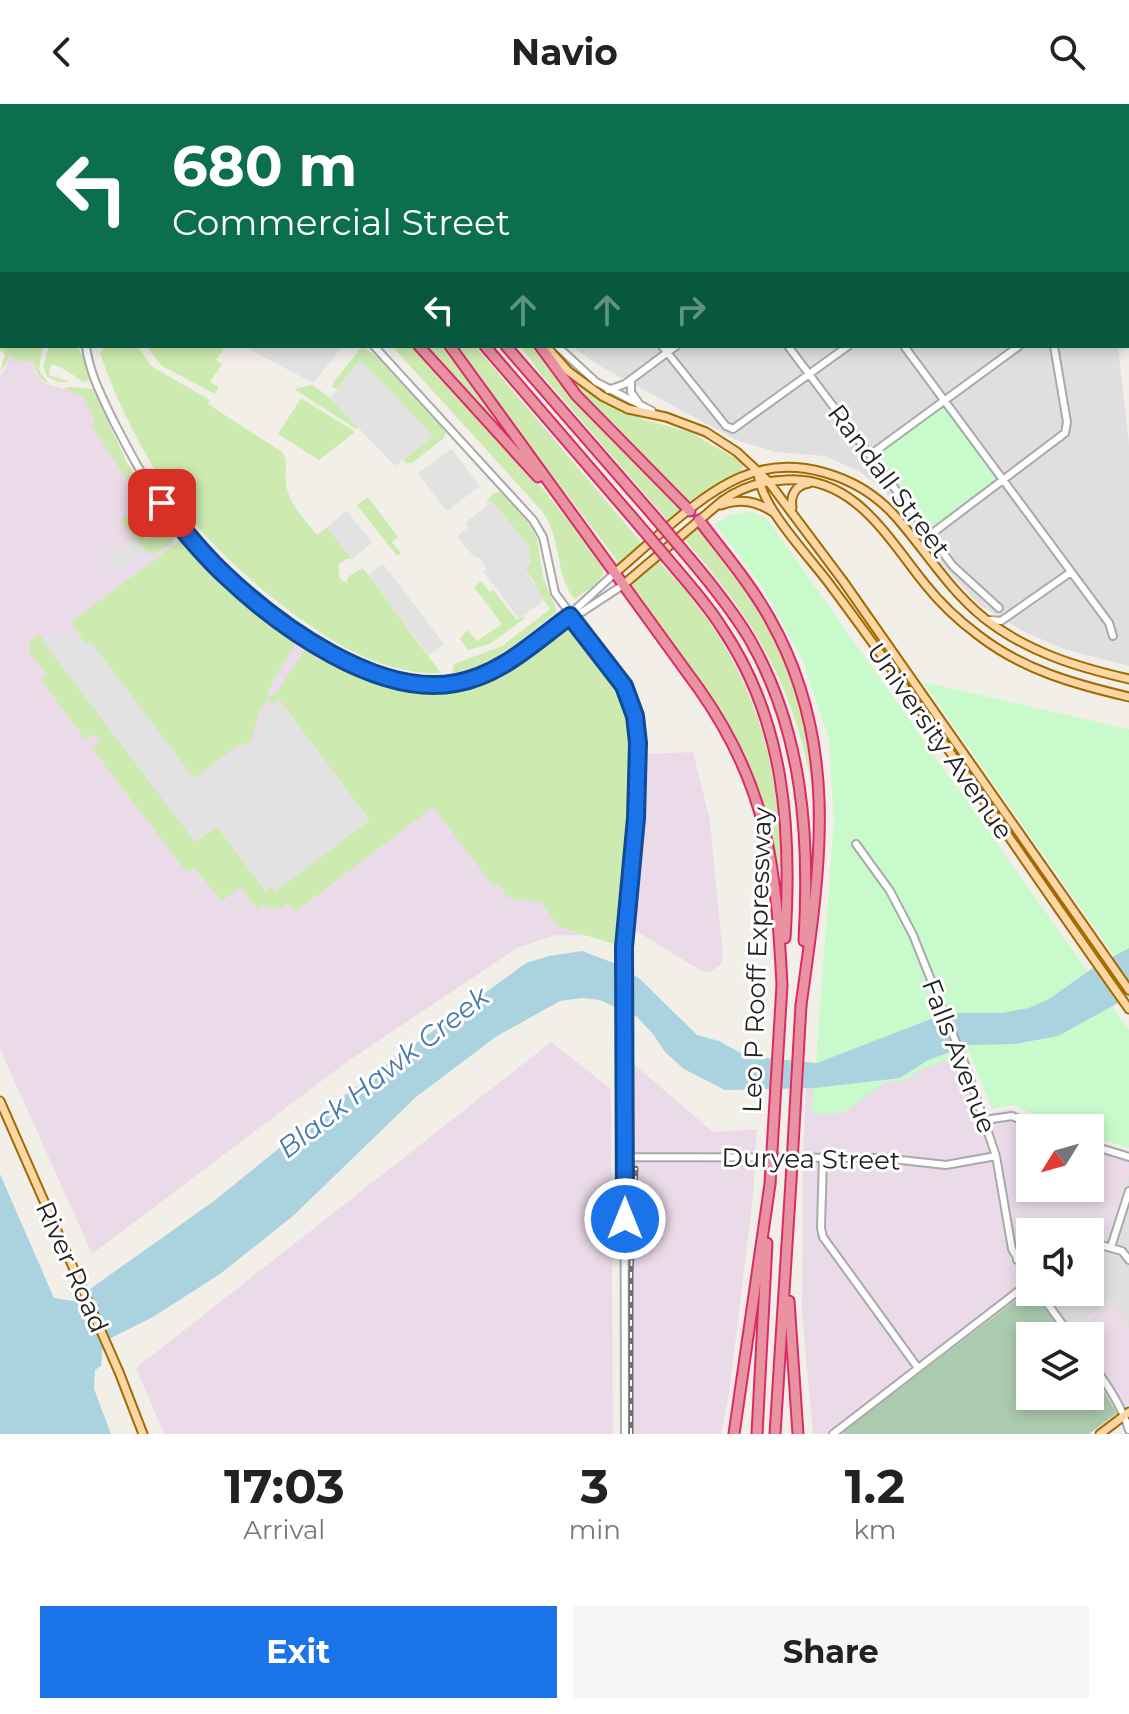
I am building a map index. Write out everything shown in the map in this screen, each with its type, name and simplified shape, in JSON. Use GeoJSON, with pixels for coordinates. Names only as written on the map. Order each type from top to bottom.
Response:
{"type":"FeatureCollection","features":[{"type":"Feature","properties":{"kind":"highway"},"geometry":{"type":"LineString","coordinates":[[421,348],[573,517]]}},
{"type":"Feature","properties":{"kind":"highway"},"geometry":{"type":"LineString","coordinates":[[451,348],[711,706],[741,760],[767,832],[783,932]]}},
{"type":"Feature","properties":{"kind":"highway","name":"Leo P Rooff Expressway"},"geometry":{"type":"LineString","coordinates":[[487,348],[677,570],[733,644],[753,682],[769,724],[781,772],[787,818],[782,985],[757,1434]]}},
{"type":"Feature","properties":{"kind":"highway","name":"Leo P Rooff Expressway"},"geometry":{"type":"LineString","coordinates":[[508,348],[721,597],[747,636],[773,685],[785,717],[804,815],[808,931],[775,1434]]}},
{"type":"Feature","properties":{"kind":"highway"},"geometry":{"type":"LineString","coordinates":[[515,348],[533,377]]}},
{"type":"Feature","properties":{"kind":"highway"},"geometry":{"type":"LineString","coordinates":[[544,348],[576,395],[690,511]]}},
{"type":"Feature","properties":{"kind":"highway"},"geometry":{"type":"LineString","coordinates":[[699,520],[748,584],[770,620],[787,652],[806,703],[818,766],[821,806],[819,868],[808,931]]}},
{"type":"Feature","properties":{"kind":"highway"},"geometry":{"type":"LineString","coordinates":[[734,1434],[770,1184]]}},
{"type":"Feature","properties":{"kind":"highway"},"geometry":{"type":"LineString","coordinates":[[790,1194],[789,1327],[798,1434]]}},
{"type":"Feature","properties":{"kind":"main road"},"geometry":{"type":"LineString","coordinates":[[545,348],[568,371],[602,396],[628,409],[666,417]]}},
{"type":"Feature","properties":{"kind":"main road","name":"University Avenue"},"geometry":{"type":"LineString","coordinates":[[666,417],[716,438],[768,481],[1129,990]]}},
{"type":"Feature","properties":{"kind":"main road"},"geometry":{"type":"LineString","coordinates":[[615,573],[724,485],[758,471],[809,469],[837,476],[871,495],[897,517],[955,591],[986,619],[1053,658],[1129,679]]}},
{"type":"Feature","properties":{"kind":"main road","name":"University Avenue"},"geometry":{"type":"LineString","coordinates":[[758,471],[758,483],[775,513],[876,649],[1129,1009]]}},
{"type":"Feature","properties":{"kind":"main road"},"geometry":{"type":"LineString","coordinates":[[623,585],[738,490],[768,481],[791,479],[815,482],[840,492],[862,506],[942,603],[997,649],[1049,675],[1129,697]]}},
{"type":"Feature","properties":{"kind":"main road"},"geometry":{"type":"LineString","coordinates":[[794,514],[791,502],[796,488],[815,482]]}},
{"type":"Feature","properties":{"kind":"main road"},"geometry":{"type":"LineString","coordinates":[[715,506],[748,501],[763,505],[775,513]]}},
{"type":"Feature","properties":{"kind":"main road"},"geometry":{"type":"LineString","coordinates":[[690,511],[699,520]]}},
{"type":"Feature","properties":{"kind":"main road","name":"River Road"},"geometry":{"type":"LineString","coordinates":[[0,1101],[119,1372],[143,1434]]}},
{"type":"Feature","properties":{"kind":"main road"},"geometry":{"type":"LineString","coordinates":[[1100,1434],[1127,1414]]}},
{"type":"Feature","properties":{"kind":"street"},"geometry":{"type":"LineString","coordinates":[[87,348],[103,399],[130,452],[162,503],[226,577],[315,644],[389,679],[424,686],[457,683],[505,665],[570,616],[615,573]]}},
{"type":"Feature","properties":{"kind":"street"},"geometry":{"type":"LineString","coordinates":[[376,348],[533,520],[543,537],[555,593],[624,686],[635,716],[639,775],[624,947],[625,1434]]}},
{"type":"Feature","properties":{"kind":"street","name":"University Avenue"},"geometry":{"type":"LineString","coordinates":[[559,348],[584,373],[608,390],[666,417]]}},
{"type":"Feature","properties":{"kind":"street","name":"Randall Street"},"geometry":{"type":"LineString","coordinates":[[790,348],[964,578],[999,608]]}},
{"type":"Feature","properties":{"kind":"street"},"geometry":{"type":"LineString","coordinates":[[608,390],[631,379],[665,349],[696,390],[731,428],[736,429],[845,348]]}},
{"type":"Feature","properties":{"kind":"street"},"geometry":{"type":"LineString","coordinates":[[905,348],[1109,623],[1113,636]]}},
{"type":"Feature","properties":{"kind":"street"},"geometry":{"type":"LineString","coordinates":[[870,455],[1016,348]]}},
{"type":"Feature","properties":{"kind":"street"},"geometry":{"type":"LineString","coordinates":[[930,535],[1062,438],[1067,422],[1054,348]]}},
{"type":"Feature","properties":{"kind":"street"},"geometry":{"type":"LineString","coordinates":[[631,379],[631,392],[642,408]]}},
{"type":"Feature","properties":{"kind":"street"},"geometry":{"type":"LineString","coordinates":[[986,619],[1001,621],[1071,572]]}},
{"type":"Feature","properties":{"kind":"street"},"geometry":{"type":"LineString","coordinates":[[570,616],[582,612],[623,585]]}},
{"type":"Feature","properties":{"kind":"street","name":"Falls Avenue"},"geometry":{"type":"LineString","coordinates":[[856,844],[890,891],[913,935],[966,1067],[996,1156],[1009,1237],[1016,1257]]}},
{"type":"Feature","properties":{"kind":"street"},"geometry":{"type":"LineString","coordinates":[[985,1120],[1016,1118]]}},
{"type":"Feature","properties":{"kind":"street"},"geometry":{"type":"LineString","coordinates":[[1104,1149],[1129,1157]]}},
{"type":"Feature","properties":{"kind":"street","name":"Duryea Street"},"geometry":{"type":"LineString","coordinates":[[625,1157],[883,1158],[946,1165],[996,1156]]}},
{"type":"Feature","properties":{"kind":"street"},"geometry":{"type":"LineString","coordinates":[[823,1157],[823,1237],[918,1368]]}},
{"type":"Feature","properties":{"kind":"street"},"geometry":{"type":"LineString","coordinates":[[1111,1247],[1129,1191]]}},
{"type":"Feature","properties":{"kind":"street"},"geometry":{"type":"LineString","coordinates":[[1104,1245],[1126,1252],[1129,1260]]}},
{"type":"Feature","properties":{"kind":"street"},"geometry":{"type":"LineString","coordinates":[[833,1434],[1016,1292]]}},
{"type":"Feature","properties":{"kind":"street"},"geometry":{"type":"LineString","coordinates":[[1104,1379],[1127,1414],[1129,1430]]}},
{"type":"Feature","properties":{"kind":"shaded area"},"geometry":{"type":"Polygon","coordinates":[[[247,348],[341,348],[313,383],[247,348]]]}},
{"type":"Feature","properties":{"kind":"shaded area"},"geometry":{"type":"Polygon","coordinates":[[[574,348],[1118,348],[1129,444],[1129,666],[1064,649],[1025,632],[978,604],[885,491],[859,471],[825,456],[776,452],[736,440],[600,366],[574,348]]]}},
{"type":"Feature","properties":{"kind":"shaded area"},"geometry":{"type":"Polygon","coordinates":[[[11,355],[34,363],[35,373],[43,383],[84,394],[111,454],[181,554],[244,608],[336,673],[616,936],[555,935],[517,948],[344,1064],[92,1254],[0,1049],[0,376],[11,355]]]}},
{"type":"Feature","properties":{"kind":"shaded area"},"geometry":{"type":"Polygon","coordinates":[[[360,360],[433,436],[395,466],[330,398],[360,360]]]}},
{"type":"Feature","properties":{"kind":"shaded area"},"geometry":{"type":"Polygon","coordinates":[[[452,449],[480,486],[447,511],[418,473],[452,449]]]}},
{"type":"Feature","properties":{"kind":"shaded area"},"geometry":{"type":"Polygon","coordinates":[[[492,501],[530,547],[527,550],[531,564],[525,569],[544,600],[519,619],[483,571],[487,569],[479,558],[473,556],[457,537],[468,527],[465,523],[492,501]]]}},
{"type":"Feature","properties":{"kind":"shaded area"},"geometry":{"type":"Polygon","coordinates":[[[347,511],[372,543],[352,559],[327,527],[347,511]]]}},
{"type":"Feature","properties":{"kind":"shaded area"},"geometry":{"type":"Polygon","coordinates":[[[134,536],[146,551],[116,574],[105,559],[134,536]]]}},
{"type":"Feature","properties":{"kind":"shaded area"},"geometry":{"type":"Polygon","coordinates":[[[383,564],[444,644],[429,655],[368,575],[383,564]]]}},
{"type":"Feature","properties":{"kind":"shaded area"},"geometry":{"type":"Polygon","coordinates":[[[69,635],[86,643],[90,641],[194,778],[239,745],[255,742],[264,710],[279,699],[370,820],[275,892],[271,887],[265,891],[217,827],[195,842],[42,640],[69,635]]]}},
{"type":"Feature","properties":{"kind":"shaded area"},"geometry":{"type":"Polygon","coordinates":[[[693,752],[710,821],[723,957],[720,965],[709,972],[703,972],[630,927],[645,754],[693,752]]]}},
{"type":"Feature","properties":{"kind":"shaded area"},"geometry":{"type":"Polygon","coordinates":[[[551,1042],[611,1089],[613,1434],[164,1434],[136,1368],[551,1042]]]}},
{"type":"Feature","properties":{"kind":"shaded area"},"geometry":{"type":"Polygon","coordinates":[[[953,1051],[977,1116],[1011,1109],[1023,1114],[1016,1114],[1016,1202],[1104,1202],[1104,1143],[1129,1151],[1129,1172],[1108,1239],[1104,1238],[1104,1218],[1016,1218],[1016,1255],[1010,1258],[1016,1267],[1016,1300],[844,1434],[813,1434],[802,1313],[806,1088],[953,1051]]]}},
{"type":"Feature","properties":{"kind":"shaded area"},"geometry":{"type":"Polygon","coordinates":[[[630,1061],[713,1132],[757,1129],[753,1197],[729,1394],[721,1434],[628,1434],[630,1061]]]}},
{"type":"Feature","properties":{"kind":"shaded area"},"geometry":{"type":"Polygon","coordinates":[[[1129,1172],[1129,1329],[1109,1302],[1104,1306],[1104,1238],[1108,1239],[1129,1172]]]}},
{"type":"Feature","properties":{"kind":"shaded area"},"geometry":{"type":"Polygon","coordinates":[[[1110,1302],[1129,1329],[1129,1404],[1117,1413],[1104,1392],[1104,1322],[1083,1322],[1110,1302]]]}},
{"type":"Feature","properties":{"kind":"shaded area"},"geometry":{"type":"Polygon","coordinates":[[[1044,1306],[1104,1306],[1083,1322],[1056,1322],[1044,1306]]]}},
{"type":"Feature","properties":{"kind":"green space"},"geometry":{"type":"Polygon","coordinates":[[[0,348],[43,348],[39,370],[49,384],[40,378],[34,363],[17,362],[11,355],[0,373],[5,354],[0,348]]]}},
{"type":"Feature","properties":{"kind":"green space"},"geometry":{"type":"Polygon","coordinates":[[[48,348],[78,348],[90,380],[83,382],[51,364],[49,375],[70,382],[59,382],[47,377],[43,366],[48,348]]]}},
{"type":"Feature","properties":{"kind":"green space"},"geometry":{"type":"Polygon","coordinates":[[[104,348],[139,348],[151,366],[210,400],[208,404],[282,452],[288,491],[298,511],[317,535],[327,527],[352,559],[338,565],[340,579],[346,583],[349,576],[363,568],[441,673],[406,670],[357,654],[312,627],[240,570],[182,508],[158,474],[136,437],[100,353],[104,348]]]}},
{"type":"Feature","properties":{"kind":"green space"},"geometry":{"type":"Polygon","coordinates":[[[148,348],[225,348],[216,360],[222,364],[210,382],[219,387],[215,394],[162,366],[148,348]]]}},
{"type":"Feature","properties":{"kind":"green space"},"geometry":{"type":"Polygon","coordinates":[[[364,348],[379,358],[446,432],[443,439],[412,463],[403,460],[433,436],[360,360],[338,388],[333,388],[333,383],[364,348]]]}},
{"type":"Feature","properties":{"kind":"green space"},"geometry":{"type":"Polygon","coordinates":[[[394,348],[417,348],[535,479],[604,566],[599,581],[577,598],[574,599],[568,588],[553,533],[542,511],[394,348]]]}},
{"type":"Feature","properties":{"kind":"green space"},"geometry":{"type":"Polygon","coordinates":[[[427,348],[446,348],[522,453],[427,348]]]}},
{"type":"Feature","properties":{"kind":"green space"},"geometry":{"type":"Polygon","coordinates":[[[456,348],[477,348],[640,541],[639,546],[619,563],[456,348]]]}},
{"type":"Feature","properties":{"kind":"green space"},"geometry":{"type":"Polygon","coordinates":[[[522,348],[538,348],[683,510],[669,522],[522,348]]]}},
{"type":"Feature","properties":{"kind":"green space"},"geometry":{"type":"Polygon","coordinates":[[[565,372],[610,405],[645,420],[690,432],[740,461],[742,471],[693,501],[686,500],[577,391],[565,372]]]}},
{"type":"Feature","properties":{"kind":"green space"},"geometry":{"type":"Polygon","coordinates":[[[313,385],[334,401],[358,426],[356,429],[294,389],[313,385]]]}},
{"type":"Feature","properties":{"kind":"green space"},"geometry":{"type":"Polygon","coordinates":[[[63,388],[93,389],[128,465],[177,532],[171,543],[162,549],[148,553],[121,521],[125,515],[147,541],[160,530],[91,425],[95,421],[83,396],[63,388]]]}},
{"type":"Feature","properties":{"kind":"green space"},"geometry":{"type":"Polygon","coordinates":[[[301,398],[355,432],[319,460],[278,434],[301,398]]]}},
{"type":"Feature","properties":{"kind":"green space"},"geometry":{"type":"Polygon","coordinates":[[[944,407],[996,479],[930,527],[878,457],[879,452],[944,407]]]}},
{"type":"Feature","properties":{"kind":"green space"},"geometry":{"type":"Polygon","coordinates":[[[501,492],[527,521],[537,538],[543,577],[557,612],[495,657],[452,673],[454,664],[502,646],[550,609],[525,569],[530,547],[491,501],[486,502],[493,493],[501,492]]]}},
{"type":"Feature","properties":{"kind":"green space"},"geometry":{"type":"Polygon","coordinates":[[[368,497],[398,537],[392,542],[401,553],[397,556],[357,505],[368,497]]]}},
{"type":"Feature","properties":{"kind":"green space"},"geometry":{"type":"Polygon","coordinates":[[[752,512],[767,519],[1129,1030],[1129,1148],[1104,1140],[1104,1114],[1034,1114],[1013,1105],[992,1109],[969,1051],[920,1070],[908,1079],[884,1083],[843,1113],[812,1114],[834,822],[829,740],[803,661],[760,583],[715,524],[730,515],[752,512]]]}},
{"type":"Feature","properties":{"kind":"green space"},"geometry":{"type":"Polygon","coordinates":[[[700,527],[755,599],[780,644],[801,700],[814,755],[815,805],[797,727],[771,662],[734,601],[684,539],[700,527]]]}},
{"type":"Feature","properties":{"kind":"green space"},"geometry":{"type":"Polygon","coordinates":[[[188,535],[226,577],[303,636],[296,642],[268,690],[269,698],[275,694],[306,648],[315,644],[343,659],[407,683],[457,683],[505,665],[570,616],[624,686],[631,702],[638,743],[624,947],[559,927],[541,902],[509,898],[498,884],[494,887],[433,807],[295,912],[288,903],[278,910],[276,907],[268,910],[263,904],[257,909],[241,887],[222,901],[194,868],[187,873],[92,748],[101,742],[95,734],[85,739],[41,680],[47,675],[30,653],[29,641],[39,634],[196,842],[216,826],[266,891],[271,887],[280,700],[272,704],[268,699],[259,712],[251,742],[239,745],[194,779],[90,641],[86,644],[71,622],[188,535]]]}},
{"type":"Feature","properties":{"kind":"green space"},"geometry":{"type":"Polygon","coordinates":[[[657,560],[713,627],[751,700],[774,780],[781,867],[778,867],[768,824],[740,750],[702,685],[630,586],[657,560]]]}},
{"type":"Feature","properties":{"kind":"green space"},"geometry":{"type":"Polygon","coordinates":[[[481,581],[490,592],[493,590],[517,620],[524,616],[524,619],[490,644],[468,650],[460,639],[467,630],[477,641],[502,624],[474,587],[481,581]]]}},
{"type":"Feature","properties":{"kind":"green space"},"geometry":{"type":"Polygon","coordinates":[[[923,682],[1129,729],[1129,977],[923,682]]]}},
{"type":"Feature","properties":{"kind":"green space"},"geometry":{"type":"Polygon","coordinates":[[[1016,1300],[1016,1306],[1044,1306],[1056,1322],[1016,1322],[1016,1410],[1104,1410],[1104,1392],[1117,1413],[1089,1434],[843,1432],[1016,1300]]]}},
{"type":"Feature","properties":{"kind":"water","name":"Black Hawk Creek"},"geometry":{"type":"Polygon","coordinates":[[[1129,948],[1129,997],[1058,1036],[1014,1044],[970,1045],[928,1060],[900,1078],[815,1088],[725,1090],[684,1069],[665,1052],[637,1017],[600,1000],[582,998],[560,1001],[497,1036],[416,1097],[293,1216],[220,1274],[153,1317],[103,1342],[101,1366],[95,1370],[94,1389],[111,1434],[0,1434],[0,1174],[54,1298],[73,1301],[214,1201],[341,1098],[526,963],[582,951],[619,965],[640,979],[697,1035],[719,1041],[746,1056],[817,1063],[931,1019],[957,1013],[1001,1013],[1029,1008],[1049,999],[1090,970],[1129,948]]]}},
{"type":"Feature","properties":{"kind":"railway"},"geometry":{"type":"LineString","coordinates":[[631,1434],[631,1273],[636,1168]]}},
{"type":"Feature","properties":{"kind":"route"},"geometry":{"type":"LineString","coordinates":[[162,503],[207,557],[251,598],[315,644],[389,679],[424,686],[474,678],[505,665],[570,616],[624,686],[635,716],[639,775],[624,947],[625,1219]]}}]}
